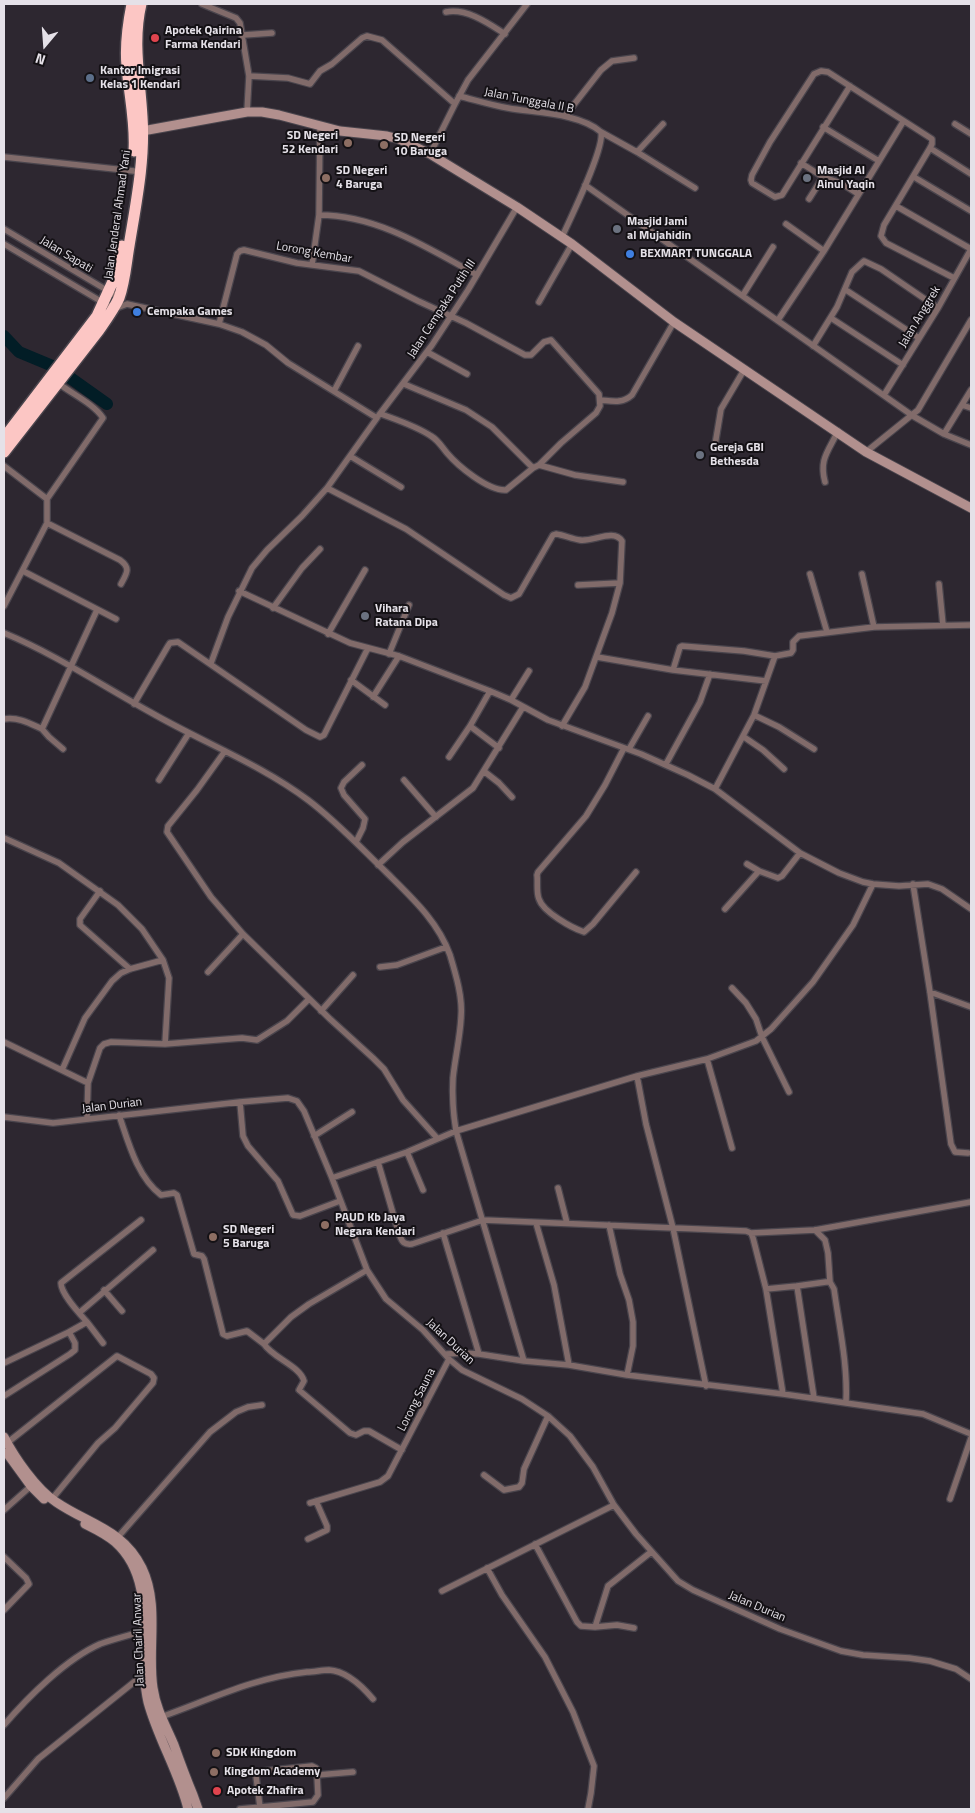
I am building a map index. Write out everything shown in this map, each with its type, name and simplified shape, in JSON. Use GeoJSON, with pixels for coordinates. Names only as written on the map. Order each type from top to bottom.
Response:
{"type":"FeatureCollection","features":[{"type":"Feature","properties":{"kind":"highway","name":"Jalan Jenderal Ahmad Yani"},"geometry":{"type":"LineString","coordinates":[[61,373],[97,316],[118,266],[134,171],[138,132],[126,63],[126,41],[132,4]]}},
{"type":"Feature","properties":{"kind":"highway","name":"Jalan Jenderal Ahmad Yani"},"geometry":{"type":"LineString","coordinates":[[4,438],[123,300],[124,278],[137,198],[136,61],[137,32],[141,4]]}},
{"type":"Feature","properties":{"kind":"highway","name":"Jalan Jenderal Ahmad Yani"},"geometry":{"type":"LineString","coordinates":[[4,452],[14,428]]}},
{"type":"Feature","properties":{"kind":"street"},"geometry":{"type":"LineString","coordinates":[[202,4],[239,20],[249,76],[247,112]]}},
{"type":"Feature","properties":{"kind":"street"},"geometry":{"type":"LineString","coordinates":[[430,154],[468,80],[528,4]]}},
{"type":"Feature","properties":{"kind":"street"},"geometry":{"type":"LineString","coordinates":[[446,12],[463,12],[476,17],[505,34]]}},
{"type":"Feature","properties":{"kind":"street"},"geometry":{"type":"LineString","coordinates":[[243,35],[272,33]]}},
{"type":"Feature","properties":{"kind":"street"},"geometry":{"type":"LineString","coordinates":[[249,76],[288,78],[310,84],[320,71],[332,64],[362,38],[373,37],[382,40],[455,104]]}},
{"type":"Feature","properties":{"kind":"street"},"geometry":{"type":"LineString","coordinates":[[565,116],[601,70],[612,61],[634,58]]}},
{"type":"Feature","properties":{"kind":"street"},"geometry":{"type":"LineString","coordinates":[[850,86],[782,196],[774,197],[756,186],[751,180],[770,142],[814,74],[821,71],[828,72],[850,86],[903,122],[930,137],[933,141],[914,177],[884,225],[881,236],[886,243],[954,278]]}},
{"type":"Feature","properties":{"kind":"street","name":"Jalan Tunggala II B"},"geometry":{"type":"LineString","coordinates":[[459,96],[508,108],[565,116],[596,128],[695,188]]}},
{"type":"Feature","properties":{"kind":"street"},"geometry":{"type":"LineString","coordinates":[[138,132],[247,112],[280,115],[340,131],[399,139],[430,154],[517,206],[572,244],[674,322],[838,431],[866,452],[971,508]]}},
{"type":"Feature","properties":{"kind":"street"},"geometry":{"type":"LineString","coordinates":[[778,320],[824,251],[903,122]]}},
{"type":"Feature","properties":{"kind":"street"},"geometry":{"type":"LineString","coordinates":[[637,152],[663,124]]}},
{"type":"Feature","properties":{"kind":"street"},"geometry":{"type":"LineString","coordinates":[[955,124],[971,134]]}},
{"type":"Feature","properties":{"kind":"street"},"geometry":{"type":"LineString","coordinates":[[312,265],[319,215],[320,126]]}},
{"type":"Feature","properties":{"kind":"street"},"geometry":{"type":"LineString","coordinates":[[823,127],[879,161]]}},
{"type":"Feature","properties":{"kind":"street"},"geometry":{"type":"LineString","coordinates":[[562,237],[585,185],[601,141],[601,132]]}},
{"type":"Feature","properties":{"kind":"street"},"geometry":{"type":"LineString","coordinates":[[930,148],[971,174]]}},
{"type":"Feature","properties":{"kind":"street"},"geometry":{"type":"LineString","coordinates":[[4,157],[134,171]]}},
{"type":"Feature","properties":{"kind":"street"},"geometry":{"type":"LineString","coordinates":[[801,163],[823,177],[841,183],[858,194]]}},
{"type":"Feature","properties":{"kind":"street"},"geometry":{"type":"LineString","coordinates":[[809,199],[823,177]]}},
{"type":"Feature","properties":{"kind":"street"},"geometry":{"type":"LineString","coordinates":[[914,177],[971,211]]}},
{"type":"Feature","properties":{"kind":"street"},"geometry":{"type":"LineString","coordinates":[[585,185],[913,416],[944,434],[971,446]]}},
{"type":"Feature","properties":{"kind":"street","name":"Jalan Cempaka Putih III"},"geometry":{"type":"LineString","coordinates":[[211,663],[239,591],[252,568],[327,488],[404,384],[477,275],[517,206]]}},
{"type":"Feature","properties":{"kind":"street"},"geometry":{"type":"LineString","coordinates":[[896,206],[971,249]]}},
{"type":"Feature","properties":{"kind":"street"},"geometry":{"type":"LineString","coordinates":[[319,215],[357,219],[383,227],[477,275]]}},
{"type":"Feature","properties":{"kind":"street"},"geometry":{"type":"LineString","coordinates":[[786,224],[824,251]]}},
{"type":"Feature","properties":{"kind":"street","name":"Jalan Sapati"},"geometry":{"type":"LineString","coordinates":[[4,229],[123,300],[220,324],[250,336],[334,391],[379,416],[429,435],[460,466],[496,490],[506,490],[536,466],[596,413],[600,406],[600,400]]}},
{"type":"Feature","properties":{"kind":"street","name":"Jalan Sapati"},"geometry":{"type":"LineString","coordinates":[[4,244],[114,309]]}},
{"type":"Feature","properties":{"kind":"street"},"geometry":{"type":"LineString","coordinates":[[538,302],[572,244]]}},
{"type":"Feature","properties":{"kind":"street"},"geometry":{"type":"LineString","coordinates":[[743,296],[773,246]]}},
{"type":"Feature","properties":{"kind":"street","name":"Jalan Anggrek"},"geometry":{"type":"LineString","coordinates":[[884,395],[938,308],[971,249]]}},
{"type":"Feature","properties":{"kind":"street","name":"Lorong Kembar"},"geometry":{"type":"LineString","coordinates":[[220,324],[231,274],[237,254],[240,251],[312,265],[359,271],[450,317],[505,342],[525,355],[531,355],[544,342],[551,340],[599,394],[600,400]]}},
{"type":"Feature","properties":{"kind":"street"},"geometry":{"type":"LineString","coordinates":[[813,346],[846,290],[852,272],[862,262],[868,262],[881,269],[938,308]]}},
{"type":"Feature","properties":{"kind":"street"},"geometry":{"type":"LineString","coordinates":[[846,290],[919,338]]}},
{"type":"Feature","properties":{"kind":"street"},"geometry":{"type":"LineString","coordinates":[[831,318],[903,365]]}},
{"type":"Feature","properties":{"kind":"street"},"geometry":{"type":"LineString","coordinates":[[866,452],[913,416],[971,320]]}},
{"type":"Feature","properties":{"kind":"street"},"geometry":{"type":"LineString","coordinates":[[600,400],[617,402],[632,396],[674,322]]}},
{"type":"Feature","properties":{"kind":"street"},"geometry":{"type":"LineString","coordinates":[[334,391],[358,346]]}},
{"type":"Feature","properties":{"kind":"street"},"geometry":{"type":"LineString","coordinates":[[427,352],[467,374]]}},
{"type":"Feature","properties":{"kind":"street"},"geometry":{"type":"LineString","coordinates":[[714,444],[722,409],[744,370]]}},
{"type":"Feature","properties":{"kind":"street"},"geometry":{"type":"LineString","coordinates":[[4,606],[47,523],[47,499],[103,418],[99,411],[71,394],[61,373]]}},
{"type":"Feature","properties":{"kind":"street"},"geometry":{"type":"LineString","coordinates":[[404,384],[454,404],[472,414],[492,428],[536,466],[575,475],[623,482]]}},
{"type":"Feature","properties":{"kind":"street"},"geometry":{"type":"LineString","coordinates":[[944,434],[971,390]]}},
{"type":"Feature","properties":{"kind":"street"},"geometry":{"type":"LineString","coordinates":[[962,405],[971,408]]}},
{"type":"Feature","properties":{"kind":"street"},"geometry":{"type":"LineString","coordinates":[[825,482],[822,469],[823,461],[838,431]]}},
{"type":"Feature","properties":{"kind":"street"},"geometry":{"type":"LineString","coordinates":[[350,456],[401,487]]}},
{"type":"Feature","properties":{"kind":"street"},"geometry":{"type":"LineString","coordinates":[[4,466],[47,499]]}},
{"type":"Feature","properties":{"kind":"street"},"geometry":{"type":"LineString","coordinates":[[327,488],[406,529],[511,598],[519,594],[551,537],[556,534],[586,540],[614,534],[618,536],[622,541],[620,583],[612,613],[585,687],[562,726]]}},
{"type":"Feature","properties":{"kind":"street"},"geometry":{"type":"LineString","coordinates":[[47,523],[120,560],[128,568],[121,584]]}},
{"type":"Feature","properties":{"kind":"street"},"geometry":{"type":"LineString","coordinates":[[273,608],[302,568],[320,550]]}},
{"type":"Feature","properties":{"kind":"street"},"geometry":{"type":"LineString","coordinates":[[328,634],[364,570]]}},
{"type":"Feature","properties":{"kind":"street"},"geometry":{"type":"LineString","coordinates":[[23,571],[116,619]]}},
{"type":"Feature","properties":{"kind":"street"},"geometry":{"type":"LineString","coordinates":[[810,574],[826,632]]}},
{"type":"Feature","properties":{"kind":"street"},"geometry":{"type":"LineString","coordinates":[[862,574],[874,627]]}},
{"type":"Feature","properties":{"kind":"street"},"geometry":{"type":"LineString","coordinates":[[578,586],[620,583]]}},
{"type":"Feature","properties":{"kind":"street"},"geometry":{"type":"LineString","coordinates":[[938,584],[943,625]]}},
{"type":"Feature","properties":{"kind":"street"},"geometry":{"type":"LineString","coordinates":[[239,591],[350,643],[398,656],[490,691],[562,726],[666,764],[715,789],[800,853],[839,873],[873,884],[898,886],[928,884],[935,886],[971,909]]}},
{"type":"Feature","properties":{"kind":"street"},"geometry":{"type":"LineString","coordinates":[[389,654],[409,605]]}},
{"type":"Feature","properties":{"kind":"street"},"geometry":{"type":"LineString","coordinates":[[42,729],[97,610]]}},
{"type":"Feature","properties":{"kind":"street"},"geometry":{"type":"LineString","coordinates":[[673,670],[680,647],[682,646],[744,651],[775,656],[791,653],[793,642],[799,636],[874,627],[971,624]]}},
{"type":"Feature","properties":{"kind":"street"},"geometry":{"type":"LineString","coordinates":[[4,633],[21,640],[134,704],[225,751],[297,793],[356,842],[419,904],[438,931],[456,975],[462,1018],[453,1077],[452,1099],[456,1131],[524,1361]]}},
{"type":"Feature","properties":{"kind":"street"},"geometry":{"type":"LineString","coordinates":[[134,704],[170,643],[178,642],[318,737],[324,735],[368,648]]}},
{"type":"Feature","properties":{"kind":"street"},"geometry":{"type":"LineString","coordinates":[[373,697],[398,656]]}},
{"type":"Feature","properties":{"kind":"street"},"geometry":{"type":"LineString","coordinates":[[715,789],[754,715],[775,656]]}},
{"type":"Feature","properties":{"kind":"street"},"geometry":{"type":"LineString","coordinates":[[597,657],[673,670],[766,681]]}},
{"type":"Feature","properties":{"kind":"street"},"geometry":{"type":"LineString","coordinates":[[511,700],[529,671]]}},
{"type":"Feature","properties":{"kind":"street"},"geometry":{"type":"LineString","coordinates":[[666,764],[700,702],[710,674]]}},
{"type":"Feature","properties":{"kind":"street"},"geometry":{"type":"LineString","coordinates":[[352,680],[385,705]]}},
{"type":"Feature","properties":{"kind":"street"},"geometry":{"type":"LineString","coordinates":[[449,757],[490,691]]}},
{"type":"Feature","properties":{"kind":"street"},"geometry":{"type":"LineString","coordinates":[[378,865],[403,842],[473,788],[523,707]]}},
{"type":"Feature","properties":{"kind":"street"},"geometry":{"type":"LineString","coordinates":[[754,715],[779,727],[814,749]]}},
{"type":"Feature","properties":{"kind":"street"},"geometry":{"type":"LineString","coordinates":[[636,872],[593,924],[584,932],[572,927],[539,902],[538,872],[586,816],[648,716]]}},
{"type":"Feature","properties":{"kind":"street"},"geometry":{"type":"LineString","coordinates":[[4,719],[22,719],[42,729],[64,749]]}},
{"type":"Feature","properties":{"kind":"street"},"geometry":{"type":"LineString","coordinates":[[470,726],[499,748]]}},
{"type":"Feature","properties":{"kind":"street"},"geometry":{"type":"LineString","coordinates":[[158,780],[188,733]]}},
{"type":"Feature","properties":{"kind":"street"},"geometry":{"type":"LineString","coordinates":[[744,737],[784,769]]}},
{"type":"Feature","properties":{"kind":"street"},"geometry":{"type":"LineString","coordinates":[[225,751],[176,815],[167,830],[202,885],[244,934],[309,999],[384,1069],[403,1100],[437,1138]]}},
{"type":"Feature","properties":{"kind":"street"},"geometry":{"type":"LineString","coordinates":[[356,842],[366,819],[344,795],[341,788],[344,782],[362,765]]}},
{"type":"Feature","properties":{"kind":"street"},"geometry":{"type":"LineString","coordinates":[[484,772],[499,783],[512,797]]}},
{"type":"Feature","properties":{"kind":"street"},"geometry":{"type":"LineString","coordinates":[[404,780],[436,817]]}},
{"type":"Feature","properties":{"kind":"street"},"geometry":{"type":"LineString","coordinates":[[4,838],[53,859],[118,905],[142,929],[163,960],[169,978],[165,1044]]}},
{"type":"Feature","properties":{"kind":"street"},"geometry":{"type":"LineString","coordinates":[[747,864],[774,878],[782,876],[800,853]]}},
{"type":"Feature","properties":{"kind":"street"},"geometry":{"type":"LineString","coordinates":[[725,909],[759,871]]}},
{"type":"Feature","properties":{"kind":"street"},"geometry":{"type":"LineString","coordinates":[[332,1178],[407,1152],[456,1131],[637,1076],[707,1059],[747,1045],[762,1037],[813,982],[834,954],[853,925],[873,884]]}},
{"type":"Feature","properties":{"kind":"street"},"geometry":{"type":"LineString","coordinates":[[913,884],[951,1144],[955,1152],[968,1153]]}},
{"type":"Feature","properties":{"kind":"street"},"geometry":{"type":"LineString","coordinates":[[100,891],[80,919],[80,926],[130,969]]}},
{"type":"Feature","properties":{"kind":"street"},"geometry":{"type":"LineString","coordinates":[[208,972],[244,934]]}},
{"type":"Feature","properties":{"kind":"street"},"geometry":{"type":"LineString","coordinates":[[380,967],[397,965],[446,947]]}},
{"type":"Feature","properties":{"kind":"street"},"geometry":{"type":"LineString","coordinates":[[62,1070],[78,1031],[112,981],[121,973],[130,969],[163,960]]}},
{"type":"Feature","properties":{"kind":"street"},"geometry":{"type":"LineString","coordinates":[[321,1010],[353,975]]}},
{"type":"Feature","properties":{"kind":"street"},"geometry":{"type":"LineString","coordinates":[[732,988],[751,1011],[788,1092]]}},
{"type":"Feature","properties":{"kind":"street"},"geometry":{"type":"LineString","coordinates":[[930,992],[971,1008]]}},
{"type":"Feature","properties":{"kind":"street"},"geometry":{"type":"LineString","coordinates":[[88,1118],[88,1084],[100,1048],[107,1042],[165,1044],[242,1038],[257,1040],[287,1021],[309,999]]}},
{"type":"Feature","properties":{"kind":"street"},"geometry":{"type":"LineString","coordinates":[[4,1042],[88,1084]]}},
{"type":"Feature","properties":{"kind":"street"},"geometry":{"type":"LineString","coordinates":[[707,1059],[732,1148]]}},
{"type":"Feature","properties":{"kind":"street"},"geometry":{"type":"LineString","coordinates":[[637,1076],[646,1124],[673,1228],[706,1386]]}},
{"type":"Feature","properties":{"kind":"street","name":"Jalan Durian"},"geometry":{"type":"LineString","coordinates":[[4,1117],[53,1123],[240,1102],[294,1099],[304,1111],[367,1270],[390,1304],[423,1330],[462,1370],[473,1377],[522,1398],[548,1416],[577,1444],[593,1467],[614,1505],[651,1552],[678,1581],[692,1590],[780,1629],[841,1651],[909,1658],[946,1665],[963,1672],[971,1679]]}},
{"type":"Feature","properties":{"kind":"street"},"geometry":{"type":"LineString","coordinates":[[240,1102],[243,1136],[248,1146],[278,1181],[293,1215],[300,1216],[340,1201]]}},
{"type":"Feature","properties":{"kind":"street"},"geometry":{"type":"LineString","coordinates":[[314,1136],[352,1112]]}},
{"type":"Feature","properties":{"kind":"street"},"geometry":{"type":"LineString","coordinates":[[119,1115],[132,1152],[147,1180],[161,1194],[174,1193],[177,1195],[194,1254],[202,1256],[204,1259],[223,1334],[227,1336],[247,1331],[301,1375],[304,1382],[299,1390],[350,1433],[356,1435],[369,1431],[402,1450]]}},
{"type":"Feature","properties":{"kind":"street"},"geometry":{"type":"LineString","coordinates":[[407,1152],[423,1190]]}},
{"type":"Feature","properties":{"kind":"street"},"geometry":{"type":"LineString","coordinates":[[378,1162],[402,1242],[405,1244],[412,1244],[483,1220],[746,1231],[751,1233],[815,1230],[971,1202]]}},
{"type":"Feature","properties":{"kind":"street"},"geometry":{"type":"LineString","coordinates":[[558,1188],[567,1223]]}},
{"type":"Feature","properties":{"kind":"street"},"geometry":{"type":"LineString","coordinates":[[103,1343],[64,1294],[61,1283],[141,1220]]}},
{"type":"Feature","properties":{"kind":"street"},"geometry":{"type":"LineString","coordinates":[[536,1223],[554,1286],[569,1365]]}},
{"type":"Feature","properties":{"kind":"street"},"geometry":{"type":"LineString","coordinates":[[609,1225],[633,1322],[633,1346],[627,1375]]}},
{"type":"Feature","properties":{"kind":"street"},"geometry":{"type":"LineString","coordinates":[[815,1230],[825,1240],[828,1253],[830,1282],[834,1288],[844,1356],[847,1387],[846,1402]]}},
{"type":"Feature","properties":{"kind":"street"},"geometry":{"type":"LineString","coordinates":[[443,1233],[479,1354]]}},
{"type":"Feature","properties":{"kind":"street"},"geometry":{"type":"LineString","coordinates":[[751,1233],[766,1289],[783,1394]]}},
{"type":"Feature","properties":{"kind":"street"},"geometry":{"type":"LineString","coordinates":[[79,1313],[153,1250]]}},
{"type":"Feature","properties":{"kind":"street"},"geometry":{"type":"LineString","coordinates":[[264,1344],[291,1317],[309,1304],[367,1270]]}},
{"type":"Feature","properties":{"kind":"street"},"geometry":{"type":"LineString","coordinates":[[766,1289],[830,1282]]}},
{"type":"Feature","properties":{"kind":"street"},"geometry":{"type":"LineString","coordinates":[[797,1286],[814,1398]]}},
{"type":"Feature","properties":{"kind":"street"},"geometry":{"type":"LineString","coordinates":[[104,1290],[122,1311]]}},
{"type":"Feature","properties":{"kind":"street"},"geometry":{"type":"LineString","coordinates":[[4,1363],[87,1322]]}},
{"type":"Feature","properties":{"kind":"street"},"geometry":{"type":"LineString","coordinates":[[4,1396],[75,1350],[75,1343],[69,1332]]}},
{"type":"Feature","properties":{"kind":"street"},"geometry":{"type":"LineString","coordinates":[[448,1356],[463,1353],[479,1354],[569,1365],[706,1386],[846,1402],[923,1414],[971,1434]]}},
{"type":"Feature","properties":{"kind":"street"},"geometry":{"type":"LineString","coordinates":[[5,1443],[117,1356],[151,1374],[154,1378],[153,1383],[115,1428],[98,1443],[52,1499]]}},
{"type":"Feature","properties":{"kind":"street","name":"Lorong Sauna"},"geometry":{"type":"LineString","coordinates":[[308,1538],[327,1530],[327,1526],[313,1502],[380,1482],[388,1476],[448,1356]]}},
{"type":"Feature","properties":{"kind":"street"},"geometry":{"type":"LineString","coordinates":[[118,1537],[210,1432],[236,1412],[248,1407],[262,1405]]}},
{"type":"Feature","properties":{"kind":"street"},"geometry":{"type":"LineString","coordinates":[[484,1475],[504,1490],[513,1489],[521,1484],[524,1469],[548,1416]]}},
{"type":"Feature","properties":{"kind":"street"},"geometry":{"type":"LineString","coordinates":[[950,1499],[971,1438]]}},
{"type":"Feature","properties":{"kind":"street","name":"Jalan Chairil Anwar"},"geometry":{"type":"LineString","coordinates":[[5,1443],[31,1486],[55,1507],[113,1540],[133,1567],[142,1600],[151,1710],[188,1809]]}},
{"type":"Feature","properties":{"kind":"street","name":"Jalan Chairil Anwar"},"geometry":{"type":"LineString","coordinates":[[5,1443],[36,1483],[52,1499],[118,1537],[132,1551],[142,1567],[149,1585],[152,1623],[148,1673],[161,1717],[198,1809]]}},
{"type":"Feature","properties":{"kind":"street"},"geometry":{"type":"LineString","coordinates":[[4,1510],[31,1486]]}},
{"type":"Feature","properties":{"kind":"street"},"geometry":{"type":"LineString","coordinates":[[442,1591],[614,1505]]}},
{"type":"Feature","properties":{"kind":"street"},"geometry":{"type":"LineString","coordinates":[[535,1544],[577,1622],[581,1626],[596,1627],[617,1624],[634,1628]]}},
{"type":"Feature","properties":{"kind":"street"},"geometry":{"type":"LineString","coordinates":[[596,1627],[608,1586],[651,1552]]}},
{"type":"Feature","properties":{"kind":"street"},"geometry":{"type":"LineString","coordinates":[[4,1557],[26,1578],[29,1584],[4,1610]]}},
{"type":"Feature","properties":{"kind":"street"},"geometry":{"type":"LineString","coordinates":[[487,1568],[502,1595],[545,1657],[573,1712],[594,1766],[588,1809]]}},
{"type":"Feature","properties":{"kind":"street"},"geometry":{"type":"LineString","coordinates":[[4,1725],[23,1702],[75,1659],[100,1645],[144,1631]]}},
{"type":"Feature","properties":{"kind":"street"},"geometry":{"type":"LineString","coordinates":[[161,1717],[244,1685],[290,1674],[330,1670],[348,1676],[373,1699]]}},
{"type":"Feature","properties":{"kind":"street"},"geometry":{"type":"LineString","coordinates":[[4,1798],[38,1759],[95,1712],[148,1673]]}},
{"type":"Feature","properties":{"kind":"street"},"geometry":{"type":"LineString","coordinates":[[240,1809],[313,1802],[318,1795],[316,1768],[312,1766],[258,1773],[256,1776],[260,1807]]}},
{"type":"Feature","properties":{"kind":"street"},"geometry":{"type":"LineString","coordinates":[[316,1774],[353,1772]]}},
{"type":"Feature","properties":{"kind":"waterway"},"geometry":{"type":"LineString","coordinates":[[4,336],[19,352],[55,367],[107,404]]}},
{"type":"Feature","properties":{"kind":"place","name":"Apotek Qairina Farma Kendari"},"geometry":{"type":"Point","coordinates":[155,38]}},
{"type":"Feature","properties":{"kind":"place","name":"Kantor Imigrasi Kelas 1 Kendari"},"geometry":{"type":"Point","coordinates":[90,78]}},
{"type":"Feature","properties":{"kind":"place","name":"SD Negeri 52 Kendari"},"geometry":{"type":"Point","coordinates":[348,143]}},
{"type":"Feature","properties":{"kind":"place","name":"SD Negeri 10 Baruga"},"geometry":{"type":"Point","coordinates":[384,145]}},
{"type":"Feature","properties":{"kind":"place","name":"SD Negeri 4 Baruga"},"geometry":{"type":"Point","coordinates":[326,178]}},
{"type":"Feature","properties":{"kind":"place","name":"Masjid Al Ainul Yaqin"},"geometry":{"type":"Point","coordinates":[807,178]}},
{"type":"Feature","properties":{"kind":"place","name":"Masjid Jami al Mujahidin"},"geometry":{"type":"Point","coordinates":[617,229]}},
{"type":"Feature","properties":{"kind":"place","name":"BEXMART TUNGGALA"},"geometry":{"type":"Point","coordinates":[630,254]}},
{"type":"Feature","properties":{"kind":"place","name":"Cempaka Games"},"geometry":{"type":"Point","coordinates":[137,312]}},
{"type":"Feature","properties":{"kind":"place","name":"Gereja GBI Bethesda"},"geometry":{"type":"Point","coordinates":[700,455]}},
{"type":"Feature","properties":{"kind":"place","name":"Vihara Ratana Dipa"},"geometry":{"type":"Point","coordinates":[365,616]}},
{"type":"Feature","properties":{"kind":"place","name":"PAUD Kb Jaya Negara Kendari"},"geometry":{"type":"Point","coordinates":[325,1225]}},
{"type":"Feature","properties":{"kind":"place","name":"SD Negeri 5 Baruga"},"geometry":{"type":"Point","coordinates":[213,1237]}},
{"type":"Feature","properties":{"kind":"place","name":"SDK Kingdom"},"geometry":{"type":"Point","coordinates":[216,1753]}},
{"type":"Feature","properties":{"kind":"place","name":"Kingdom Academy"},"geometry":{"type":"Point","coordinates":[214,1772]}},
{"type":"Feature","properties":{"kind":"place","name":"Apotek Zhafira"},"geometry":{"type":"Point","coordinates":[217,1791]}}]}
